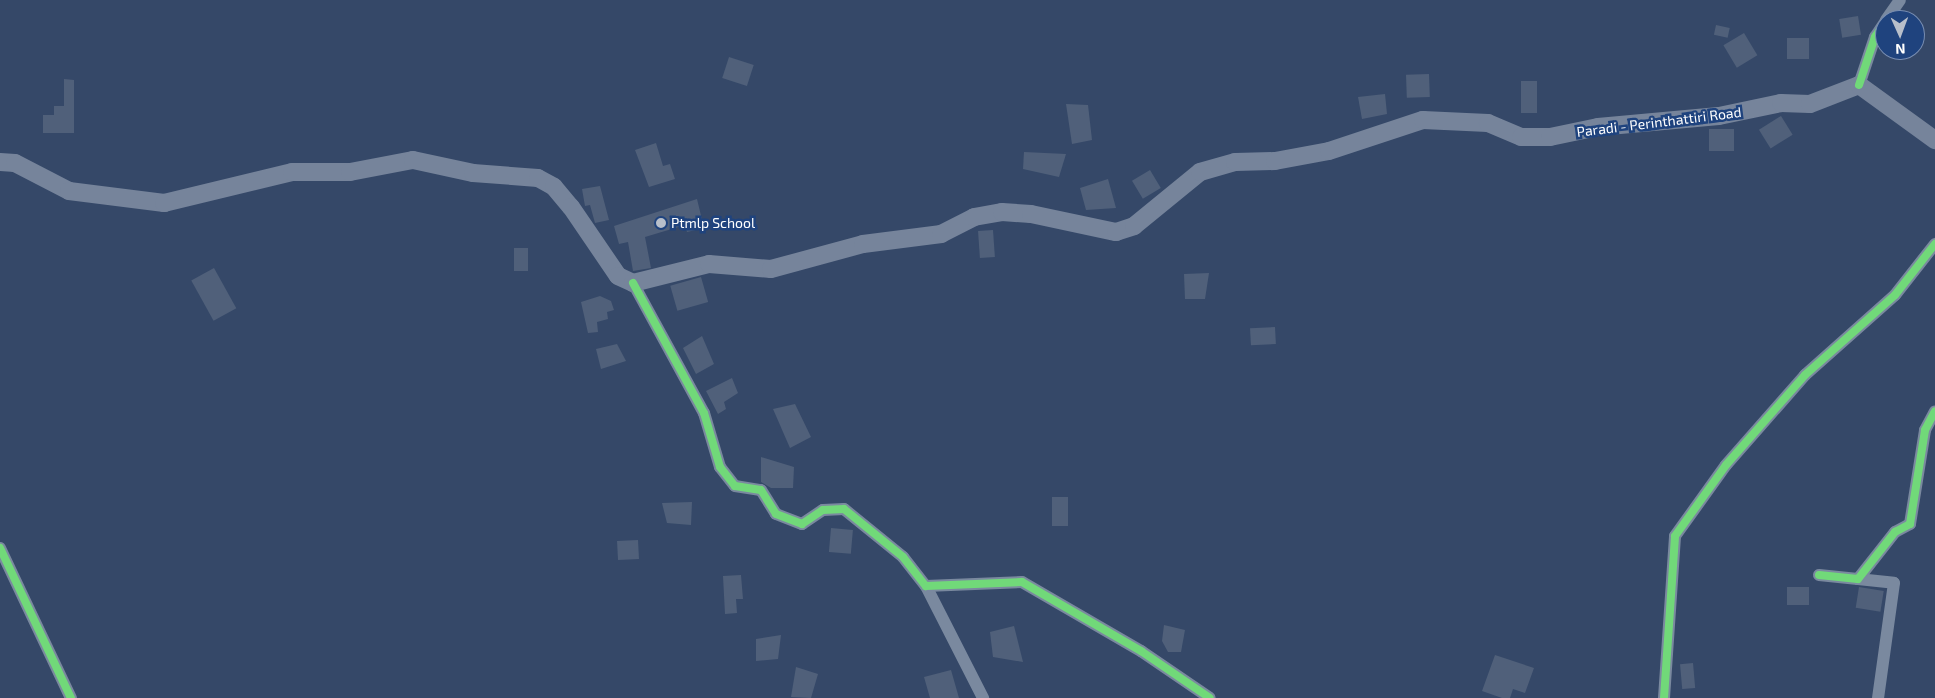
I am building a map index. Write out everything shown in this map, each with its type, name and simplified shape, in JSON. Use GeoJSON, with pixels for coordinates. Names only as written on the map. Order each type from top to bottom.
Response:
{"type":"FeatureCollection","features":[{"type":"Feature","properties":{"kind":"main road"},"geometry":{"type":"LineString","coordinates":[[1859,85],[1935,140]]}},
{"type":"Feature","properties":{"kind":"main road","name":"Paradi - Perinthattiri Road"},"geometry":{"type":"LineString","coordinates":[[634,283],[709,264],[771,270],[862,244],[941,234],[974,217],[1002,212],[1031,214],[1116,232],[1134,226],[1200,172],[1235,162],[1329,151],[1423,120],[1488,123],[1521,137],[1550,137],[1598,126],[1719,116],[1781,103],[1816,103],[1859,85]]}},
{"type":"Feature","properties":{"kind":"main road"},"geometry":{"type":"LineString","coordinates":[[0,162],[15,164],[69,191],[164,203],[292,172],[350,172],[413,160],[473,173],[538,178],[554,187],[571,207],[618,276],[634,283]]}},
{"type":"Feature","properties":{"kind":"street"},"geometry":{"type":"LineString","coordinates":[[1859,85],[1875,37]]}},
{"type":"Feature","properties":{"kind":"street"},"geometry":{"type":"LineString","coordinates":[[1664,698],[1675,536],[1726,465],[1792,390],[1895,295],[1935,244]]}},
{"type":"Feature","properties":{"kind":"street"},"geometry":{"type":"LineString","coordinates":[[634,283],[704,413],[720,467],[735,486],[761,490],[776,514],[802,524],[823,510],[844,509],[903,557],[926,586],[983,698]]}},
{"type":"Feature","properties":{"kind":"street"},"geometry":{"type":"LineString","coordinates":[[1858,579],[1896,532],[1910,524],[1926,430],[1935,411]]}},
{"type":"Feature","properties":{"kind":"street"},"geometry":{"type":"LineString","coordinates":[[0,548],[71,698]]}},
{"type":"Feature","properties":{"kind":"street"},"geometry":{"type":"LineString","coordinates":[[1819,575],[1894,583],[1878,698]]}},
{"type":"Feature","properties":{"kind":"street"},"geometry":{"type":"LineString","coordinates":[[926,586],[1022,582],[1141,651],[1210,698]]}},
{"type":"Feature","properties":{"kind":"building"},"geometry":{"type":"Polygon","coordinates":[[[1858,16],[1861,35],[1842,38],[1839,19],[1858,16]]]}},
{"type":"Feature","properties":{"kind":"building"},"geometry":{"type":"Polygon","coordinates":[[[1716,25],[1730,28],[1728,38],[1714,35],[1716,25]]]}},
{"type":"Feature","properties":{"kind":"building"},"geometry":{"type":"Polygon","coordinates":[[[1744,33],[1757,55],[1737,68],[1723,45],[1744,33]]]}},
{"type":"Feature","properties":{"kind":"building"},"geometry":{"type":"Polygon","coordinates":[[[1787,38],[1809,38],[1809,59],[1787,59],[1787,38]]]}},
{"type":"Feature","properties":{"kind":"building"},"geometry":{"type":"Polygon","coordinates":[[[729,57],[754,65],[747,86],[722,78],[729,57]]]}},
{"type":"Feature","properties":{"kind":"building"},"geometry":{"type":"Polygon","coordinates":[[[1429,74],[1430,97],[1407,98],[1406,75],[1429,74]]]}},
{"type":"Feature","properties":{"kind":"building"},"geometry":{"type":"Polygon","coordinates":[[[64,79],[74,80],[74,133],[43,133],[43,115],[54,115],[54,106],[64,106],[64,79]]]}},
{"type":"Feature","properties":{"kind":"building"},"geometry":{"type":"Polygon","coordinates":[[[1521,81],[1537,81],[1537,113],[1521,113],[1521,81]]]}},
{"type":"Feature","properties":{"kind":"building"},"geometry":{"type":"Polygon","coordinates":[[[1385,94],[1387,114],[1362,119],[1358,97],[1385,94]]]}},
{"type":"Feature","properties":{"kind":"building"},"geometry":{"type":"Polygon","coordinates":[[[1066,104],[1088,105],[1092,140],[1072,144],[1066,104]]]}},
{"type":"Feature","properties":{"kind":"building"},"geometry":{"type":"Polygon","coordinates":[[[1781,116],[1793,135],[1771,148],[1759,130],[1781,116]]]}},
{"type":"Feature","properties":{"kind":"building"},"geometry":{"type":"Polygon","coordinates":[[[1709,129],[1734,129],[1734,151],[1709,151],[1709,129]]]}},
{"type":"Feature","properties":{"kind":"building"},"geometry":{"type":"Polygon","coordinates":[[[656,143],[663,166],[670,164],[675,179],[649,187],[635,150],[656,143]]]}},
{"type":"Feature","properties":{"kind":"building"},"geometry":{"type":"Polygon","coordinates":[[[1024,152],[1066,154],[1059,177],[1023,169],[1024,152]]]}},
{"type":"Feature","properties":{"kind":"building"},"geometry":{"type":"Polygon","coordinates":[[[1150,170],[1161,188],[1143,199],[1132,181],[1150,170]]]}},
{"type":"Feature","properties":{"kind":"building"},"geometry":{"type":"Polygon","coordinates":[[[1108,179],[1116,208],[1086,210],[1080,188],[1108,179]]]}},
{"type":"Feature","properties":{"kind":"building"},"geometry":{"type":"Polygon","coordinates":[[[600,186],[609,220],[595,223],[590,205],[585,206],[582,189],[600,186]]]}},
{"type":"Feature","properties":{"kind":"building"},"geometry":{"type":"Polygon","coordinates":[[[697,199],[704,228],[687,232],[685,225],[645,237],[651,268],[633,271],[628,242],[619,244],[614,226],[697,199]]]}},
{"type":"Feature","properties":{"kind":"building"},"geometry":{"type":"Polygon","coordinates":[[[993,230],[995,257],[980,258],[978,231],[993,230]]]}},
{"type":"Feature","properties":{"kind":"building"},"geometry":{"type":"Polygon","coordinates":[[[514,248],[528,248],[528,271],[514,271],[514,248]]]}},
{"type":"Feature","properties":{"kind":"building"},"geometry":{"type":"Polygon","coordinates":[[[214,268],[236,308],[214,321],[191,281],[214,268]]]}},
{"type":"Feature","properties":{"kind":"building"},"geometry":{"type":"Polygon","coordinates":[[[1209,273],[1205,299],[1185,299],[1184,274],[1209,273]]]}},
{"type":"Feature","properties":{"kind":"building"},"geometry":{"type":"Polygon","coordinates":[[[701,277],[708,302],[677,311],[670,286],[701,277]]]}},
{"type":"Feature","properties":{"kind":"building"},"geometry":{"type":"Polygon","coordinates":[[[600,296],[611,301],[614,310],[607,312],[608,319],[597,322],[598,332],[588,333],[581,302],[600,296]]]}},
{"type":"Feature","properties":{"kind":"building"},"geometry":{"type":"Polygon","coordinates":[[[1275,327],[1276,344],[1251,345],[1250,328],[1275,327]]]}},
{"type":"Feature","properties":{"kind":"building"},"geometry":{"type":"Polygon","coordinates":[[[702,336],[714,364],[696,374],[683,348],[702,336]]]}},
{"type":"Feature","properties":{"kind":"building"},"geometry":{"type":"Polygon","coordinates":[[[617,344],[626,361],[601,369],[596,349],[617,344]]]}},
{"type":"Feature","properties":{"kind":"building"},"geometry":{"type":"Polygon","coordinates":[[[732,378],[738,393],[724,402],[726,409],[718,414],[706,391],[732,378]]]}},
{"type":"Feature","properties":{"kind":"building"},"geometry":{"type":"Polygon","coordinates":[[[795,404],[811,437],[790,448],[773,409],[795,404]]]}},
{"type":"Feature","properties":{"kind":"building"},"geometry":{"type":"Polygon","coordinates":[[[761,457],[794,467],[793,488],[771,488],[761,482],[761,457]]]}},
{"type":"Feature","properties":{"kind":"building"},"geometry":{"type":"Polygon","coordinates":[[[1052,497],[1068,497],[1068,526],[1052,526],[1052,497]]]}},
{"type":"Feature","properties":{"kind":"building"},"geometry":{"type":"Polygon","coordinates":[[[692,502],[691,525],[667,523],[662,503],[692,502]]]}},
{"type":"Feature","properties":{"kind":"building"},"geometry":{"type":"Polygon","coordinates":[[[831,528],[853,530],[851,554],[829,552],[831,528]]]}},
{"type":"Feature","properties":{"kind":"building"},"geometry":{"type":"Polygon","coordinates":[[[638,540],[639,559],[618,560],[617,541],[638,540]]]}},
{"type":"Feature","properties":{"kind":"building"},"geometry":{"type":"Polygon","coordinates":[[[741,575],[743,599],[736,599],[737,613],[725,614],[723,576],[741,575]]]}},
{"type":"Feature","properties":{"kind":"building"},"geometry":{"type":"Polygon","coordinates":[[[1787,587],[1809,587],[1809,605],[1787,605],[1787,587]]]}},
{"type":"Feature","properties":{"kind":"building"},"geometry":{"type":"Polygon","coordinates":[[[1859,587],[1884,591],[1880,612],[1856,608],[1859,587]]]}},
{"type":"Feature","properties":{"kind":"building"},"geometry":{"type":"Polygon","coordinates":[[[1164,625],[1185,630],[1181,652],[1168,652],[1162,641],[1164,625]]]}},
{"type":"Feature","properties":{"kind":"building"},"geometry":{"type":"Polygon","coordinates":[[[1014,626],[1023,662],[993,657],[990,632],[1014,626]]]}},
{"type":"Feature","properties":{"kind":"building"},"geometry":{"type":"Polygon","coordinates":[[[781,635],[778,659],[756,661],[756,639],[781,635]]]}},
{"type":"Feature","properties":{"kind":"building"},"geometry":{"type":"Polygon","coordinates":[[[1495,655],[1534,668],[1525,693],[1513,689],[1510,698],[1502,698],[1482,691],[1495,655]]]}},
{"type":"Feature","properties":{"kind":"building"},"geometry":{"type":"Polygon","coordinates":[[[1693,663],[1695,688],[1682,689],[1680,664],[1693,663]]]}},
{"type":"Feature","properties":{"kind":"building"},"geometry":{"type":"Polygon","coordinates":[[[796,667],[818,674],[811,698],[791,697],[796,667]]]}},
{"type":"Feature","properties":{"kind":"building"},"geometry":{"type":"Polygon","coordinates":[[[951,670],[959,698],[930,698],[924,677],[951,670]]]}},
{"type":"Feature","properties":{"kind":"cycle path"},"geometry":{"type":"LineString","coordinates":[[1859,85],[1875,37]]}},
{"type":"Feature","properties":{"kind":"cycle path"},"geometry":{"type":"LineString","coordinates":[[1664,698],[1675,536],[1726,465],[1805,375],[1895,295],[1935,244]]}},
{"type":"Feature","properties":{"kind":"cycle path"},"geometry":{"type":"LineString","coordinates":[[633,283],[704,413],[720,467],[735,486],[761,490],[776,514],[802,524],[823,510],[844,509],[903,557],[926,586],[1022,582],[1141,651],[1210,698]]}},
{"type":"Feature","properties":{"kind":"cycle path"},"geometry":{"type":"LineString","coordinates":[[1819,575],[1858,579],[1895,532],[1910,524],[1925,430],[1935,411]]}},
{"type":"Feature","properties":{"kind":"cycle path"},"geometry":{"type":"LineString","coordinates":[[0,548],[71,698]]}},
{"type":"Feature","properties":{"kind":"place","name":"Ptmlp School"},"geometry":{"type":"Point","coordinates":[661,223]}}]}
